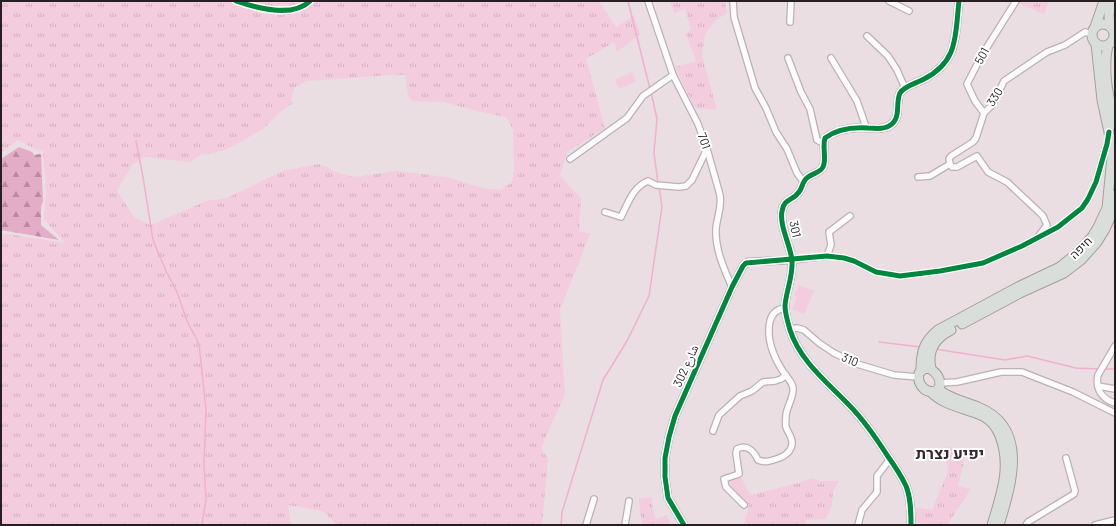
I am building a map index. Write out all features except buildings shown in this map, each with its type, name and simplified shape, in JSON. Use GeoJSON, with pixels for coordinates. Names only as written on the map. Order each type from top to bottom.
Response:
{"type":"FeatureCollection","features":[{"type":"Feature","properties":{"kind":"highway"},"geometry":{"type":"LineString","coordinates":[[1104,1],[1094,31],[1093,42],[1102,47],[1108,45],[1113,40],[1114,36],[1114,32],[1110,26],[1109,15],[1111,1]]}},
{"type":"Feature","properties":{"kind":"highway"},"geometry":{"type":"LineString","coordinates":[[1094,31],[1102,24],[1110,26]]}},
{"type":"Feature","properties":{"kind":"highway","name":"חיפה"},"geometry":{"type":"LineString","coordinates":[[1096,44],[1102,100],[1112,128]]}},
{"type":"Feature","properties":{"kind":"highway","name":"חיפה"},"geometry":{"type":"LineString","coordinates":[[919,374],[924,345],[938,330],[1018,287],[1060,267],[1076,254],[1092,237],[1107,208],[1112,157],[1112,128],[1106,66],[1108,45]]}},
{"type":"Feature","properties":{"kind":"highway","name":"חיפה"},"geometry":{"type":"LineString","coordinates":[[931,369],[930,357],[932,347],[942,334],[1020,293],[1064,273],[1081,260],[1097,242],[1105,229],[1113,211],[1115,195]]}},
{"type":"Feature","properties":{"kind":"highway"},"geometry":{"type":"LineString","coordinates":[[992,525],[1006,469],[1005,450],[998,429],[984,416],[938,399],[937,388],[936,373],[931,369],[926,368],[919,374],[923,388],[937,388],[946,395],[986,410],[1003,426],[1010,442],[1013,456],[1013,470],[1008,495],[999,525]]}},
{"type":"Feature","properties":{"kind":"street","name":"701"},"geometry":{"type":"LineString","coordinates":[[648,1],[672,75],[698,124],[707,149],[721,203],[716,230],[719,252],[732,287]]}},
{"type":"Feature","properties":{"kind":"street"},"geometry":{"type":"LineString","coordinates":[[734,1],[734,16],[755,88],[766,108],[776,132],[787,148],[797,173],[803,181]]}},
{"type":"Feature","properties":{"kind":"street"},"geometry":{"type":"LineString","coordinates":[[790,22],[791,1]]}},
{"type":"Feature","properties":{"kind":"street"},"geometry":{"type":"LineString","coordinates":[[889,1],[908,11]]}},
{"type":"Feature","properties":{"kind":"street"},"geometry":{"type":"LineString","coordinates":[[788,58],[801,92],[810,110],[817,140],[823,144],[825,138],[839,130],[866,127],[882,129],[888,127],[892,124],[898,113],[898,99],[901,92],[905,88],[935,72],[948,58],[955,42],[959,1]]}},
{"type":"Feature","properties":{"kind":"street","name":"501"},"geometry":{"type":"LineString","coordinates":[[984,113],[975,101],[968,84],[982,55],[1016,1]]}},
{"type":"Feature","properties":{"kind":"street","name":"330"},"geometry":{"type":"LineString","coordinates":[[918,177],[930,176],[950,164],[949,159],[951,156],[973,142],[976,138],[984,113],[993,104],[1004,80],[1047,52],[1065,45],[1085,32],[1094,31]]}},
{"type":"Feature","properties":{"kind":"street"},"geometry":{"type":"LineString","coordinates":[[867,36],[888,56],[897,70],[905,88]]}},
{"type":"Feature","properties":{"kind":"street"},"geometry":{"type":"LineString","coordinates":[[831,58],[857,101],[866,127]]}},
{"type":"Feature","properties":{"kind":"street"},"geometry":{"type":"LineString","coordinates":[[570,159],[627,118],[643,96],[672,75]]}},
{"type":"Feature","properties":{"kind":"street"},"geometry":{"type":"LineString","coordinates":[[792,260],[827,256],[844,258],[854,261],[876,272],[900,276],[961,268],[983,262],[1022,246],[1058,227],[1082,208],[1096,182],[1112,128]]}},
{"type":"Feature","properties":{"kind":"street","name":"301"},"geometry":{"type":"LineString","coordinates":[[823,144],[825,158],[824,166],[820,171],[809,176],[803,181],[799,192],[785,202],[781,214],[792,260],[792,272],[785,308],[793,337],[807,361],[851,406],[873,434],[906,486],[909,496],[911,525]]}},
{"type":"Feature","properties":{"kind":"street"},"geometry":{"type":"LineString","coordinates":[[605,212],[621,217],[634,190],[642,183],[648,181],[656,185],[679,187],[686,186],[692,180],[707,149]]}},
{"type":"Feature","properties":{"kind":"street"},"geometry":{"type":"LineString","coordinates":[[1102,160],[1110,154],[1112,157]]}},
{"type":"Feature","properties":{"kind":"street"},"geometry":{"type":"LineString","coordinates":[[950,164],[957,167],[977,156],[988,172],[1007,182],[1043,216],[1047,225],[1038,238]]}},
{"type":"Feature","properties":{"kind":"street"},"geometry":{"type":"LineString","coordinates":[[827,256],[831,245],[829,232],[850,216]]}},
{"type":"Feature","properties":{"kind":"street","name":"شارع 302"},"geometry":{"type":"LineString","coordinates":[[684,525],[668,498],[665,477],[667,444],[675,416],[732,287],[743,266],[748,262],[792,260]]}},
{"type":"Feature","properties":{"kind":"street"},"geometry":{"type":"LineString","coordinates":[[744,505],[726,487],[724,479],[739,474],[736,453],[737,449],[744,447],[748,448],[755,454],[758,460],[763,462],[782,457],[792,448],[792,440],[786,427],[786,414],[793,390],[791,382],[774,352],[769,333],[771,318],[774,312],[780,308],[785,308]]}},
{"type":"Feature","properties":{"kind":"street","name":"310"},"geometry":{"type":"LineString","coordinates":[[790,329],[797,328],[804,330],[819,344],[857,364],[894,375],[919,374]]}},
{"type":"Feature","properties":{"kind":"street"},"geometry":{"type":"LineString","coordinates":[[1115,346],[1098,375],[1098,386],[1102,395],[1105,399],[1115,403]]}},
{"type":"Feature","properties":{"kind":"street"},"geometry":{"type":"LineString","coordinates":[[937,388],[1001,372],[1022,372],[1073,392],[1115,412]]}},
{"type":"Feature","properties":{"kind":"street"},"geometry":{"type":"LineString","coordinates":[[713,431],[719,415],[740,396],[752,391],[763,382],[775,381],[786,375]]}},
{"type":"Feature","properties":{"kind":"street"},"geometry":{"type":"LineString","coordinates":[[1098,386],[1115,389]]}},
{"type":"Feature","properties":{"kind":"street"},"geometry":{"type":"LineString","coordinates":[[1026,525],[1028,522],[1074,494],[1075,490],[1066,458]]}},
{"type":"Feature","properties":{"kind":"street"},"geometry":{"type":"LineString","coordinates":[[858,525],[862,510],[877,492],[877,476],[890,459]]}},
{"type":"Feature","properties":{"kind":"street"},"geometry":{"type":"LineString","coordinates":[[586,525],[594,499]]}},
{"type":"Feature","properties":{"kind":"street"},"geometry":{"type":"LineString","coordinates":[[625,525],[629,501]]}},
{"type":"Feature","properties":{"kind":"street"},"geometry":{"type":"LineString","coordinates":[[1095,525],[1115,520]]}},
{"type":"Feature","properties":{"kind":"green space"},"geometry":{"type":"Polygon","coordinates":[[[1,1],[599,1],[616,27],[634,16],[640,34],[617,52],[614,42],[586,59],[605,128],[567,152],[560,176],[581,198],[579,231],[590,234],[560,310],[565,394],[541,448],[548,459],[542,525],[337,525],[323,511],[288,505],[291,525],[1,525],[1,234],[65,243],[44,219],[46,190],[43,151],[35,149],[18,140],[1,153],[1,1]],[[405,75],[307,81],[294,88],[291,100],[293,103],[280,112],[263,129],[227,149],[200,155],[190,162],[144,157],[132,165],[117,191],[135,218],[151,225],[209,200],[229,197],[283,171],[318,164],[335,172],[354,177],[397,171],[447,177],[482,188],[501,190],[512,182],[514,170],[513,129],[506,117],[444,102],[412,101],[408,96],[405,75]]]}},
{"type":"Feature","properties":{"kind":"green space"},"geometry":{"type":"Polygon","coordinates":[[[670,1],[725,1],[727,13],[716,20],[705,34],[702,56],[717,110],[695,108],[675,67],[696,61],[686,34],[691,29],[685,9],[674,13],[670,1]]]}},
{"type":"Feature","properties":{"kind":"green space"},"geometry":{"type":"Polygon","coordinates":[[[1021,1],[1049,1],[1044,14],[1020,4],[1021,1]]]}},
{"type":"Feature","properties":{"kind":"green space"},"geometry":{"type":"Polygon","coordinates":[[[632,72],[636,81],[619,89],[615,80],[632,72]]]}},
{"type":"Feature","properties":{"kind":"green space"},"geometry":{"type":"Polygon","coordinates":[[[19,147],[32,152],[34,155],[41,154],[43,201],[41,207],[41,225],[59,240],[1,230],[1,159],[19,147]]]}},
{"type":"Feature","properties":{"kind":"green space"},"geometry":{"type":"Polygon","coordinates":[[[799,285],[814,291],[804,314],[792,309],[797,297],[794,296],[799,285]]]}},
{"type":"Feature","properties":{"kind":"green space"},"geometry":{"type":"Polygon","coordinates":[[[947,447],[967,449],[958,486],[971,489],[947,525],[924,525],[915,521],[914,507],[932,510],[949,469],[943,453],[947,447]]]}},
{"type":"Feature","properties":{"kind":"green space"},"geometry":{"type":"Polygon","coordinates":[[[741,477],[750,495],[799,483],[811,478],[821,481],[839,481],[833,491],[832,505],[826,519],[806,520],[806,525],[744,525],[749,505],[731,486],[730,480],[741,477]]]}},
{"type":"Feature","properties":{"kind":"green space"},"geometry":{"type":"Polygon","coordinates":[[[651,497],[655,519],[667,516],[671,525],[642,525],[639,499],[651,497]]]}},
{"type":"Feature","properties":{"kind":"waterway"},"geometry":{"type":"LineString","coordinates":[[628,1],[650,89]]}},
{"type":"Feature","properties":{"kind":"waterway"},"geometry":{"type":"LineString","coordinates":[[651,92],[657,119],[654,153],[658,183]]}},
{"type":"Feature","properties":{"kind":"waterway"},"geometry":{"type":"LineString","coordinates":[[136,141],[153,240],[177,292],[187,321],[199,344],[206,409],[204,464],[206,499],[202,525]]}},
{"type":"Feature","properties":{"kind":"waterway"},"geometry":{"type":"LineString","coordinates":[[561,525],[562,512],[603,380],[627,341],[649,296],[662,207],[659,187]]}},
{"type":"Feature","properties":{"kind":"waterway"},"geometry":{"type":"LineString","coordinates":[[879,342],[921,347]]}},
{"type":"Feature","properties":{"kind":"waterway"},"geometry":{"type":"LineString","coordinates":[[935,349],[1005,360],[1027,356],[1076,368],[1100,369]]}},
{"type":"Feature","properties":{"kind":"waterway"},"geometry":{"type":"LineString","coordinates":[[1104,369],[1115,369]]}},
{"type":"Feature","properties":{"kind":"cycle path"},"geometry":{"type":"LineString","coordinates":[[236,1],[264,9],[274,10],[294,9],[303,6],[310,1]]}},
{"type":"Feature","properties":{"kind":"cycle path"},"geometry":{"type":"LineString","coordinates":[[911,525],[909,495],[902,478],[865,423],[800,352],[790,330],[785,309],[792,261],[782,223],[782,211],[785,204],[797,195],[806,179],[820,171],[823,167],[825,160],[825,138],[835,132],[846,129],[882,128],[889,126],[896,119],[900,93],[935,72],[944,64],[953,46],[959,1]]}},
{"type":"Feature","properties":{"kind":"cycle path"},"geometry":{"type":"LineString","coordinates":[[684,525],[668,498],[665,477],[665,458],[669,437],[675,416],[732,287],[746,263],[827,256],[844,258],[854,261],[876,272],[900,276],[940,271],[983,263],[1022,246],[1058,227],[1082,208],[1096,182],[1109,132]]}},
{"type":"Feature","properties":{"kind":"district","name":"יפיע נצרת"},"geometry":{"type":"Point","coordinates":[950,453]}}]}
